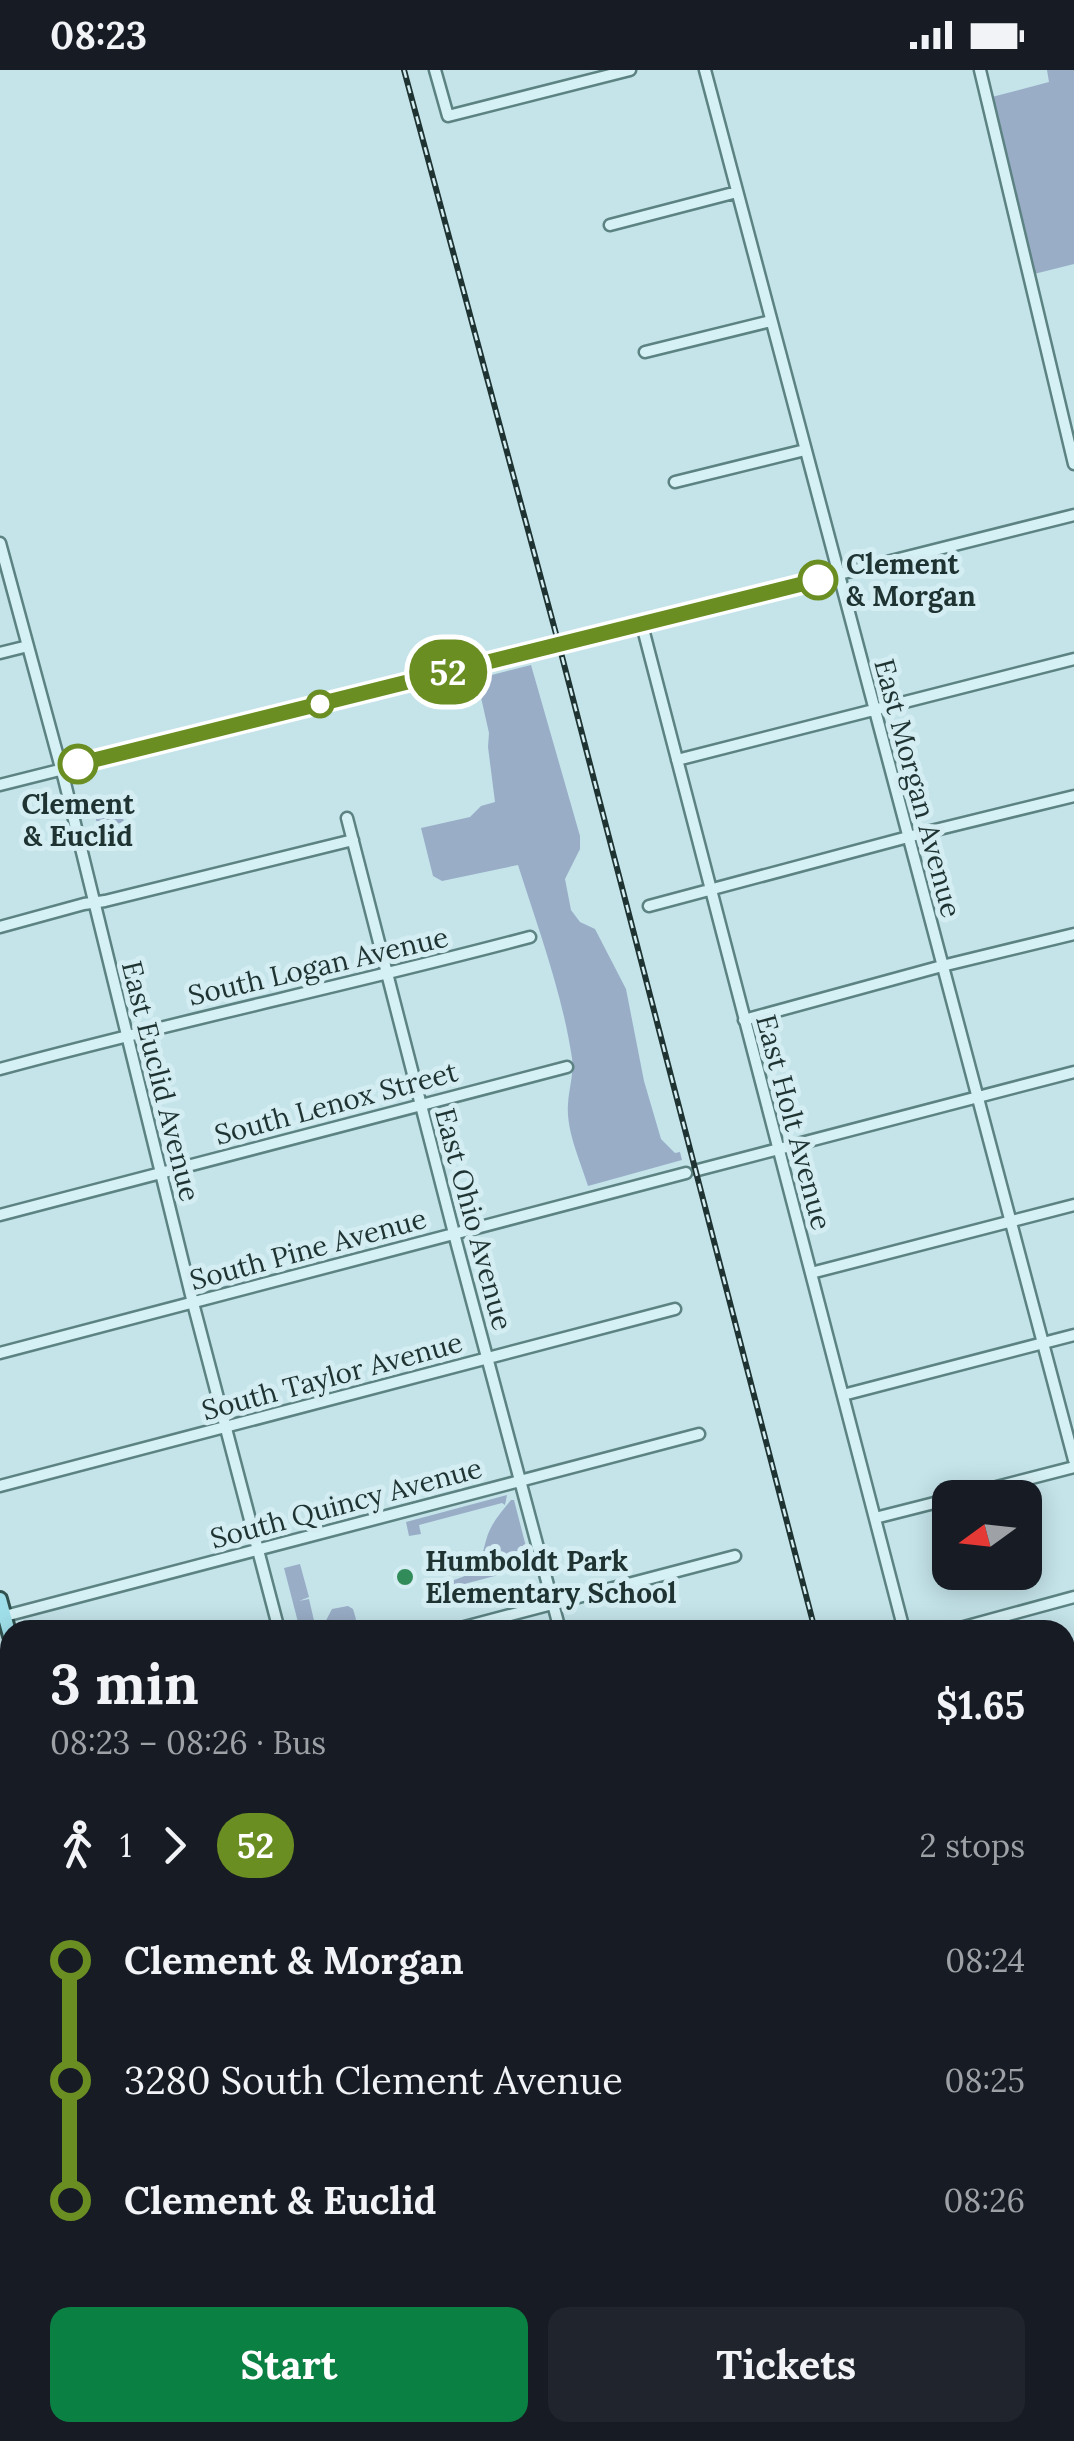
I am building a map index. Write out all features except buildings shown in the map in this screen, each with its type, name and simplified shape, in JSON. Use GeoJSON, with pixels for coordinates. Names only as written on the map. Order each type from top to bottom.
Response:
{"type":"FeatureCollection","features":[{"type":"Feature","properties":{"kind":"main road"},"geometry":{"type":"LineString","coordinates":[[0,1599],[6,1620]]}},
{"type":"Feature","properties":{"kind":"street"},"geometry":{"type":"LineString","coordinates":[[435,70],[448,116],[630,70]]}},
{"type":"Feature","properties":{"kind":"street","name":"East Morgan Avenue"},"geometry":{"type":"LineString","coordinates":[[705,70],[1074,1463]]}},
{"type":"Feature","properties":{"kind":"street"},"geometry":{"type":"LineString","coordinates":[[980,70],[1074,464]]}},
{"type":"Feature","properties":{"kind":"street"},"geometry":{"type":"LineString","coordinates":[[610,225],[737,192]]}},
{"type":"Feature","properties":{"kind":"street"},"geometry":{"type":"LineString","coordinates":[[645,352],[771,321]]}},
{"type":"Feature","properties":{"kind":"street"},"geometry":{"type":"LineString","coordinates":[[675,482],[805,450]]}},
{"type":"Feature","properties":{"kind":"street"},"geometry":{"type":"LineString","coordinates":[[0,785],[1074,515]]}},
{"type":"Feature","properties":{"kind":"street","name":"East Euclid Avenue"},"geometry":{"type":"LineString","coordinates":[[0,543],[62,768],[192,1303],[276,1620]]}},
{"type":"Feature","properties":{"kind":"street","name":"East Holt Avenue"},"geometry":{"type":"LineString","coordinates":[[642,625],[901,1620]]}},
{"type":"Feature","properties":{"kind":"street"},"geometry":{"type":"LineString","coordinates":[[0,653],[28,646]]}},
{"type":"Feature","properties":{"kind":"street"},"geometry":{"type":"LineString","coordinates":[[676,760],[1074,658]]}},
{"type":"Feature","properties":{"kind":"street"},"geometry":{"type":"LineString","coordinates":[[649,906],[1074,796]]}},
{"type":"Feature","properties":{"kind":"street","name":"East Ohio Avenue"},"geometry":{"type":"LineString","coordinates":[[348,818],[557,1620]]}},
{"type":"Feature","properties":{"kind":"street"},"geometry":{"type":"LineString","coordinates":[[0,927],[353,840]]}},
{"type":"Feature","properties":{"kind":"street"},"geometry":{"type":"LineString","coordinates":[[744,1020],[1074,934]]}},
{"type":"Feature","properties":{"kind":"street","name":"South Logan Avenue"},"geometry":{"type":"LineString","coordinates":[[0,1068],[530,937]]}},
{"type":"Feature","properties":{"kind":"street","name":"South Lenox Street"},"geometry":{"type":"LineString","coordinates":[[0,1214],[568,1067]]}},
{"type":"Feature","properties":{"kind":"street","name":"South Pine Avenue"},"geometry":{"type":"LineString","coordinates":[[0,1353],[1074,1072]]}},
{"type":"Feature","properties":{"kind":"street"},"geometry":{"type":"LineString","coordinates":[[811,1273],[1074,1205]]}},
{"type":"Feature","properties":{"kind":"street","name":"South Taylor Avenue"},"geometry":{"type":"LineString","coordinates":[[0,1486],[675,1308]]}},
{"type":"Feature","properties":{"kind":"street"},"geometry":{"type":"LineString","coordinates":[[843,1396],[1074,1335]]}},
{"type":"Feature","properties":{"kind":"street","name":"South Quincy Avenue"},"geometry":{"type":"LineString","coordinates":[[5,1616],[699,1434]]}},
{"type":"Feature","properties":{"kind":"street"},"geometry":{"type":"LineString","coordinates":[[1015,1480],[1074,1463]]}},
{"type":"Feature","properties":{"kind":"street"},"geometry":{"type":"LineString","coordinates":[[875,1518],[932,1503]]}},
{"type":"Feature","properties":{"kind":"street"},"geometry":{"type":"LineString","coordinates":[[490,1620],[735,1556]]}},
{"type":"Feature","properties":{"kind":"street"},"geometry":{"type":"LineString","coordinates":[[991,1620],[1074,1598]]}},
{"type":"Feature","properties":{"kind":"shaded area"},"geometry":{"type":"Polygon","coordinates":[[[1047,70],[1074,70],[1074,264],[1034,274],[992,97],[1049,82],[1047,70]]]}},
{"type":"Feature","properties":{"kind":"shaded area"},"geometry":{"type":"Polygon","coordinates":[[[531,665],[580,836],[580,849],[565,879],[571,910],[580,922],[595,929],[626,989],[644,1081],[661,1139],[675,1153],[680,1152],[682,1160],[588,1186],[569,1125],[572,1064],[568,1033],[518,865],[442,881],[433,876],[421,828],[470,817],[481,806],[495,802],[489,733],[480,693],[484,677],[531,665]]]}},
{"type":"Feature","properties":{"kind":"shaded area"},"geometry":{"type":"Polygon","coordinates":[[[118,799],[124,822],[98,829],[93,805],[118,799]]]}},
{"type":"Feature","properties":{"kind":"shaded area"},"geometry":{"type":"Polygon","coordinates":[[[507,1495],[505,1505],[419,1525],[421,1534],[409,1536],[406,1522],[507,1495]]]}},
{"type":"Feature","properties":{"kind":"shaded area"},"geometry":{"type":"Polygon","coordinates":[[[511,1500],[533,1574],[528,1575],[525,1568],[449,1588],[451,1581],[479,1565],[490,1529],[511,1500]]]}},
{"type":"Feature","properties":{"kind":"shaded area"},"geometry":{"type":"Polygon","coordinates":[[[300,1564],[309,1597],[299,1601],[309,1599],[314,1620],[297,1620],[284,1568],[300,1564]]]}},
{"type":"Feature","properties":{"kind":"shaded area"},"geometry":{"type":"Polygon","coordinates":[[[348,1606],[356,1619],[326,1620],[332,1609],[348,1606]]]}},
{"type":"Feature","properties":{"kind":"railway"},"geometry":{"type":"LineString","coordinates":[[404,70],[559,645],[812,1620]]}},
{"type":"Feature","properties":{"kind":"bus line","name":"52"},"geometry":{"type":"LineString","coordinates":[[78,764],[818,580]]}},
{"type":"Feature","properties":{"kind":"place","name":"Clement & Morgan"},"geometry":{"type":"Point","coordinates":[818,580]}},
{"type":"Feature","properties":{"kind":"place","name":"Clement & Euclid"},"geometry":{"type":"Point","coordinates":[78,764]}},
{"type":"Feature","properties":{"kind":"place","name":"Humboldt Park Elementary School"},"geometry":{"type":"Point","coordinates":[405,1577]}}]}
